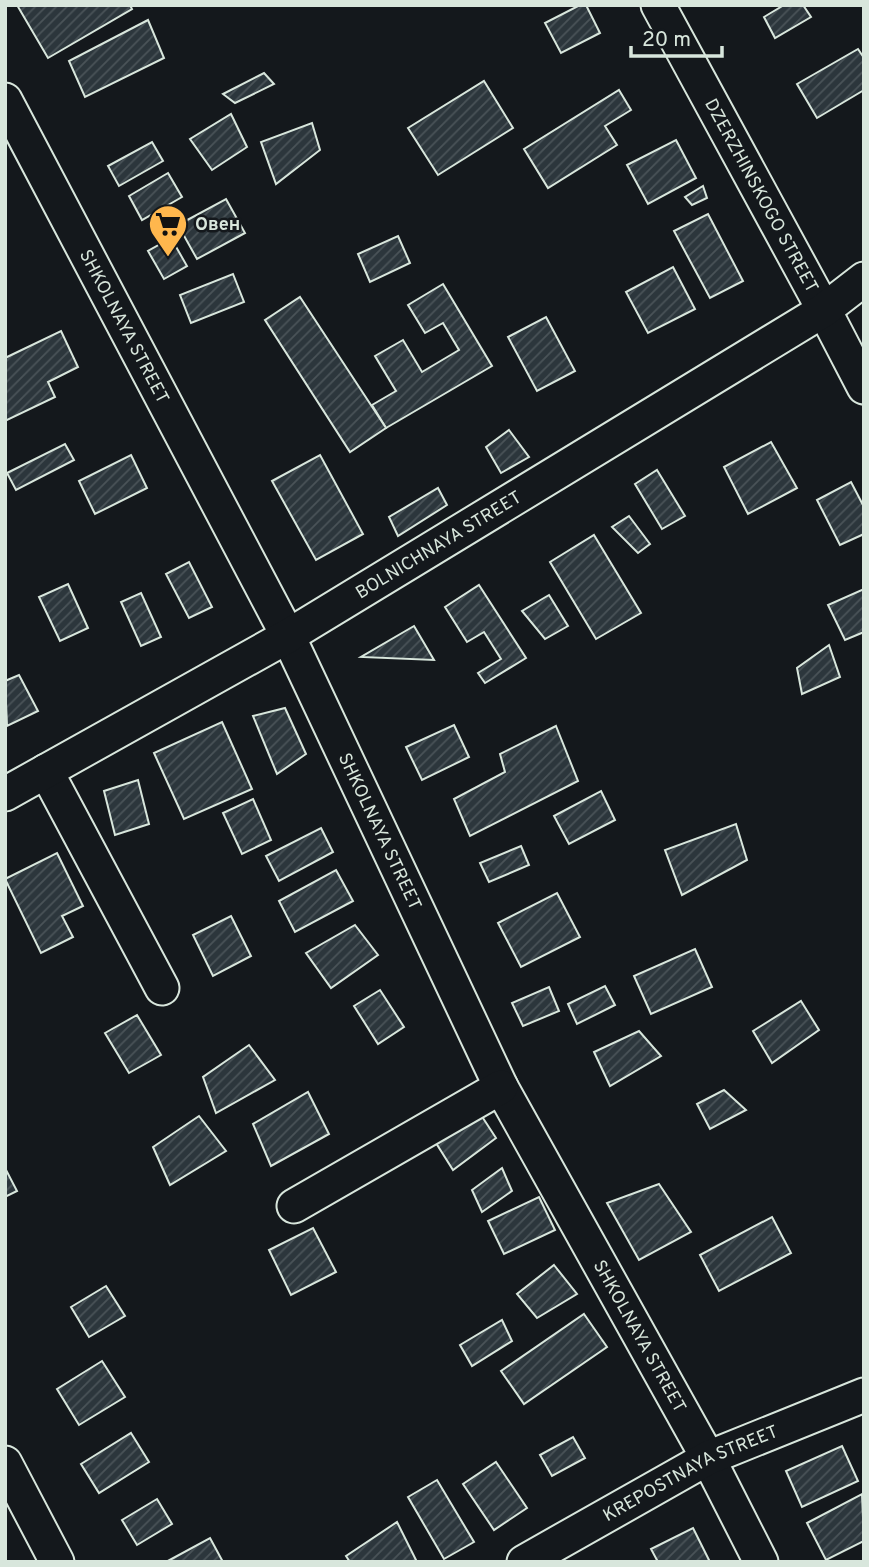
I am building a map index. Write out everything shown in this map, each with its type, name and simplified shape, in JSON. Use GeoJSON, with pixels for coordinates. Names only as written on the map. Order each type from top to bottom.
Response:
{"type":"FeatureCollection","features":[{"type":"Feature","properties":{"kind":"street","name":"DZERZHINSKOGO STREET"},"geometry":{"type":"LineString","coordinates":[[658,5],[864,387]]}},
{"type":"Feature","properties":{"kind":"street","name":"SHKOLNAYA STREET"},"geometry":{"type":"LineString","coordinates":[[5,100],[288,636],[501,1087],[708,1458],[761,1562]]}},
{"type":"Feature","properties":{"kind":"street","name":"BOLNICHNAYA STREET"},"geometry":{"type":"LineString","coordinates":[[5,794],[288,636],[824,310],[864,279]]}},
{"type":"Feature","properties":{"kind":"street"},"geometry":{"type":"LineString","coordinates":[[46,771],[162,988]]}},
{"type":"Feature","properties":{"kind":"street"},"geometry":{"type":"LineString","coordinates":[[295,1206],[501,1087]]}},
{"type":"Feature","properties":{"kind":"street","name":"KREPOSTNAYA STREET"},"geometry":{"type":"LineString","coordinates":[[524,1562],[708,1458],[864,1395]]}},
{"type":"Feature","properties":{"kind":"street"},"geometry":{"type":"LineString","coordinates":[[5,1463],[57,1562]]}},
{"type":"Feature","properties":{"kind":"building"},"geometry":{"type":"Polygon","coordinates":[[[17,5],[130,5],[132,9],[48,58],[17,5]]]}},
{"type":"Feature","properties":{"kind":"building"},"geometry":{"type":"Polygon","coordinates":[[[580,5],[586,5],[600,33],[561,53],[545,23],[580,5]]]}},
{"type":"Feature","properties":{"kind":"building"},"geometry":{"type":"Polygon","coordinates":[[[784,5],[803,5],[811,17],[775,38],[764,17],[784,5]]]}},
{"type":"Feature","properties":{"kind":"building"},"geometry":{"type":"Polygon","coordinates":[[[148,20],[164,58],[85,97],[69,61],[148,20]]]}},
{"type":"Feature","properties":{"kind":"building"},"geometry":{"type":"Polygon","coordinates":[[[858,49],[864,58],[864,90],[817,118],[797,84],[858,49]]]}},
{"type":"Feature","properties":{"kind":"building"},"geometry":{"type":"Polygon","coordinates":[[[264,73],[274,84],[235,103],[223,94],[264,73]]]}},
{"type":"Feature","properties":{"kind":"building"},"geometry":{"type":"Polygon","coordinates":[[[484,81],[513,128],[438,175],[408,128],[484,81]]]}},
{"type":"Feature","properties":{"kind":"building"},"geometry":{"type":"Polygon","coordinates":[[[619,90],[631,110],[605,126],[617,145],[548,188],[524,149],[619,90]]]}},
{"type":"Feature","properties":{"kind":"building"},"geometry":{"type":"Polygon","coordinates":[[[231,114],[247,147],[212,170],[190,139],[231,114]]]}},
{"type":"Feature","properties":{"kind":"building"},"geometry":{"type":"Polygon","coordinates":[[[312,123],[320,150],[276,184],[261,142],[312,123]]]}},
{"type":"Feature","properties":{"kind":"building"},"geometry":{"type":"Polygon","coordinates":[[[676,140],[696,178],[648,204],[627,165],[676,140]]]}},
{"type":"Feature","properties":{"kind":"building"},"geometry":{"type":"Polygon","coordinates":[[[152,142],[163,161],[119,186],[108,166],[152,142]]]}},
{"type":"Feature","properties":{"kind":"building"},"geometry":{"type":"Polygon","coordinates":[[[168,173],[182,197],[142,220],[129,196],[168,173]]]}},
{"type":"Feature","properties":{"kind":"building"},"geometry":{"type":"Polygon","coordinates":[[[703,186],[707,198],[692,205],[685,197],[703,186]]]}},
{"type":"Feature","properties":{"kind":"building"},"geometry":{"type":"Polygon","coordinates":[[[226,199],[245,233],[197,259],[178,225],[226,199]]]}},
{"type":"Feature","properties":{"kind":"building"},"geometry":{"type":"Polygon","coordinates":[[[708,214],[743,281],[710,298],[674,231],[708,214]]]}},
{"type":"Feature","properties":{"kind":"building"},"geometry":{"type":"Polygon","coordinates":[[[398,236],[410,263],[370,282],[358,254],[398,236]]]}},
{"type":"Feature","properties":{"kind":"building","name":"Овен"},"geometry":{"type":"Polygon","coordinates":[[[171,238],[187,266],[164,279],[148,251],[171,238]]]}},
{"type":"Feature","properties":{"kind":"building"},"geometry":{"type":"Polygon","coordinates":[[[673,267],[695,309],[648,333],[626,292],[673,267]]]}},
{"type":"Feature","properties":{"kind":"building"},"geometry":{"type":"Polygon","coordinates":[[[233,274],[244,302],[191,323],[180,295],[233,274]]]}},
{"type":"Feature","properties":{"kind":"building"},"geometry":{"type":"Polygon","coordinates":[[[443,284],[492,366],[386,428],[372,405],[396,391],[375,356],[403,340],[422,372],[459,350],[443,323],[425,333],[408,305],[443,284]]]}},
{"type":"Feature","properties":{"kind":"building"},"geometry":{"type":"Polygon","coordinates":[[[300,297],[386,428],[350,452],[265,320],[300,297]]]}},
{"type":"Feature","properties":{"kind":"building"},"geometry":{"type":"Polygon","coordinates":[[[546,317],[575,371],[537,391],[508,337],[546,317]]]}},
{"type":"Feature","properties":{"kind":"building"},"geometry":{"type":"Polygon","coordinates":[[[61,331],[78,367],[48,382],[55,397],[5,421],[5,358],[61,331]]]}},
{"type":"Feature","properties":{"kind":"building"},"geometry":{"type":"Polygon","coordinates":[[[509,430],[529,457],[501,473],[486,447],[509,430]]]}},
{"type":"Feature","properties":{"kind":"building"},"geometry":{"type":"Polygon","coordinates":[[[771,442],[797,488],[748,514],[724,467],[771,442]]]}},
{"type":"Feature","properties":{"kind":"building"},"geometry":{"type":"Polygon","coordinates":[[[65,444],[74,460],[16,490],[7,473],[65,444]]]}},
{"type":"Feature","properties":{"kind":"building"},"geometry":{"type":"Polygon","coordinates":[[[131,455],[147,488],[95,514],[79,481],[131,455]]]}},
{"type":"Feature","properties":{"kind":"building"},"geometry":{"type":"Polygon","coordinates":[[[320,455],[363,534],[316,560],[272,481],[320,455]]]}},
{"type":"Feature","properties":{"kind":"building"},"geometry":{"type":"Polygon","coordinates":[[[657,470],[685,516],[662,529],[635,484],[657,470]]]}},
{"type":"Feature","properties":{"kind":"building"},"geometry":{"type":"Polygon","coordinates":[[[851,482],[864,507],[864,534],[840,545],[817,500],[851,482]]]}},
{"type":"Feature","properties":{"kind":"building"},"geometry":{"type":"Polygon","coordinates":[[[438,488],[447,505],[398,536],[389,517],[438,488]]]}},
{"type":"Feature","properties":{"kind":"building"},"geometry":{"type":"Polygon","coordinates":[[[629,516],[650,544],[638,553],[612,527],[629,516]]]}},
{"type":"Feature","properties":{"kind":"building"},"geometry":{"type":"Polygon","coordinates":[[[594,535],[641,613],[596,639],[550,562],[594,535]]]}},
{"type":"Feature","properties":{"kind":"building"},"geometry":{"type":"Polygon","coordinates":[[[189,562],[212,607],[189,618],[166,574],[189,562]]]}},
{"type":"Feature","properties":{"kind":"building"},"geometry":{"type":"Polygon","coordinates":[[[68,584],[88,628],[60,641],[39,597],[68,584]]]}},
{"type":"Feature","properties":{"kind":"building"},"geometry":{"type":"Polygon","coordinates":[[[479,585],[526,658],[485,683],[478,673],[501,659],[484,632],[467,642],[445,607],[479,585]]]}},
{"type":"Feature","properties":{"kind":"building"},"geometry":{"type":"Polygon","coordinates":[[[864,589],[864,632],[845,640],[828,605],[864,589]]]}},
{"type":"Feature","properties":{"kind":"building"},"geometry":{"type":"Polygon","coordinates":[[[141,593],[161,637],[141,646],[121,602],[141,593]]]}},
{"type":"Feature","properties":{"kind":"building"},"geometry":{"type":"Polygon","coordinates":[[[549,595],[568,626],[545,639],[522,611],[549,595]]]}},
{"type":"Feature","properties":{"kind":"building"},"geometry":{"type":"Polygon","coordinates":[[[414,626],[434,660],[361,657],[414,626]]]}},
{"type":"Feature","properties":{"kind":"building"},"geometry":{"type":"Polygon","coordinates":[[[829,645],[840,677],[802,694],[797,668],[829,645]]]}},
{"type":"Feature","properties":{"kind":"building"},"geometry":{"type":"Polygon","coordinates":[[[19,675],[38,711],[7,726],[5,681],[19,675]]]}},
{"type":"Feature","properties":{"kind":"building"},"geometry":{"type":"Polygon","coordinates":[[[285,708],[306,754],[277,774],[253,716],[285,708]]]}},
{"type":"Feature","properties":{"kind":"building"},"geometry":{"type":"Polygon","coordinates":[[[222,722],[252,789],[184,819],[154,753],[222,722]]]}},
{"type":"Feature","properties":{"kind":"building"},"geometry":{"type":"Polygon","coordinates":[[[454,725],[469,757],[422,780],[406,747],[454,725]]]}},
{"type":"Feature","properties":{"kind":"building"},"geometry":{"type":"Polygon","coordinates":[[[556,726],[578,781],[470,836],[454,799],[505,772],[500,754],[556,726]]]}},
{"type":"Feature","properties":{"kind":"building"},"geometry":{"type":"Polygon","coordinates":[[[138,780],[149,824],[115,835],[104,791],[138,780]]]}},
{"type":"Feature","properties":{"kind":"building"},"geometry":{"type":"Polygon","coordinates":[[[601,791],[615,820],[569,844],[554,816],[601,791]]]}},
{"type":"Feature","properties":{"kind":"building"},"geometry":{"type":"Polygon","coordinates":[[[253,799],[271,840],[242,854],[223,813],[253,799]]]}},
{"type":"Feature","properties":{"kind":"building"},"geometry":{"type":"Polygon","coordinates":[[[736,824],[747,860],[682,895],[665,850],[736,824]]]}},
{"type":"Feature","properties":{"kind":"building"},"geometry":{"type":"Polygon","coordinates":[[[321,828],[333,852],[279,881],[266,856],[321,828]]]}},
{"type":"Feature","properties":{"kind":"building"},"geometry":{"type":"Polygon","coordinates":[[[521,846],[529,865],[489,882],[480,863],[521,846]]]}},
{"type":"Feature","properties":{"kind":"building"},"geometry":{"type":"Polygon","coordinates":[[[57,853],[83,906],[62,916],[73,937],[41,953],[5,879],[57,853]]]}},
{"type":"Feature","properties":{"kind":"building"},"geometry":{"type":"Polygon","coordinates":[[[336,870],[353,901],[295,932],[279,901],[336,870]]]}},
{"type":"Feature","properties":{"kind":"building"},"geometry":{"type":"Polygon","coordinates":[[[557,893],[580,937],[521,967],[498,923],[557,893]]]}},
{"type":"Feature","properties":{"kind":"building"},"geometry":{"type":"Polygon","coordinates":[[[231,916],[251,956],[213,976],[193,935],[231,916]]]}},
{"type":"Feature","properties":{"kind":"building"},"geometry":{"type":"Polygon","coordinates":[[[355,925],[378,955],[331,988],[306,953],[355,925]]]}},
{"type":"Feature","properties":{"kind":"building"},"geometry":{"type":"Polygon","coordinates":[[[695,949],[712,987],[651,1014],[634,976],[695,949]]]}},
{"type":"Feature","properties":{"kind":"building"},"geometry":{"type":"Polygon","coordinates":[[[605,986],[615,1005],[577,1024],[568,1004],[605,986]]]}},
{"type":"Feature","properties":{"kind":"building"},"geometry":{"type":"Polygon","coordinates":[[[549,987],[559,1011],[523,1026],[512,1003],[549,987]]]}},
{"type":"Feature","properties":{"kind":"building"},"geometry":{"type":"Polygon","coordinates":[[[380,990],[404,1027],[378,1044],[354,1006],[380,990]]]}},
{"type":"Feature","properties":{"kind":"building"},"geometry":{"type":"Polygon","coordinates":[[[801,1001],[819,1030],[772,1063],[753,1031],[801,1001]]]}},
{"type":"Feature","properties":{"kind":"building"},"geometry":{"type":"Polygon","coordinates":[[[137,1015],[161,1055],[129,1073],[105,1033],[137,1015]]]}},
{"type":"Feature","properties":{"kind":"building"},"geometry":{"type":"Polygon","coordinates":[[[639,1031],[661,1056],[610,1086],[594,1052],[639,1031]]]}},
{"type":"Feature","properties":{"kind":"building"},"geometry":{"type":"Polygon","coordinates":[[[249,1045],[275,1080],[216,1113],[203,1077],[249,1045]]]}},
{"type":"Feature","properties":{"kind":"building"},"geometry":{"type":"Polygon","coordinates":[[[724,1090],[746,1110],[710,1129],[697,1104],[724,1090]]]}},
{"type":"Feature","properties":{"kind":"building"},"geometry":{"type":"Polygon","coordinates":[[[308,1092],[329,1134],[271,1166],[253,1124],[308,1092]]]}},
{"type":"Feature","properties":{"kind":"building"},"geometry":{"type":"Polygon","coordinates":[[[481,1115],[496,1138],[453,1170],[436,1143],[481,1115]]]}},
{"type":"Feature","properties":{"kind":"building"},"geometry":{"type":"Polygon","coordinates":[[[199,1116],[226,1151],[170,1185],[153,1147],[199,1116]]]}},
{"type":"Feature","properties":{"kind":"building"},"geometry":{"type":"Polygon","coordinates":[[[5,1168],[17,1191],[5,1197],[5,1168]]]}},
{"type":"Feature","properties":{"kind":"building"},"geometry":{"type":"Polygon","coordinates":[[[502,1168],[512,1191],[482,1212],[472,1190],[502,1168]]]}},
{"type":"Feature","properties":{"kind":"building"},"geometry":{"type":"Polygon","coordinates":[[[659,1184],[691,1232],[639,1260],[607,1203],[659,1184]]]}},
{"type":"Feature","properties":{"kind":"building"},"geometry":{"type":"Polygon","coordinates":[[[539,1197],[555,1230],[504,1254],[488,1221],[539,1197]]]}},
{"type":"Feature","properties":{"kind":"building"},"geometry":{"type":"Polygon","coordinates":[[[772,1217],[791,1253],[719,1291],[700,1255],[772,1217]]]}},
{"type":"Feature","properties":{"kind":"building"},"geometry":{"type":"Polygon","coordinates":[[[313,1228],[336,1272],[291,1295],[269,1250],[313,1228]]]}},
{"type":"Feature","properties":{"kind":"building"},"geometry":{"type":"Polygon","coordinates":[[[554,1265],[577,1294],[537,1318],[517,1294],[554,1265]]]}},
{"type":"Feature","properties":{"kind":"building"},"geometry":{"type":"Polygon","coordinates":[[[106,1286],[125,1316],[89,1337],[71,1307],[106,1286]]]}},
{"type":"Feature","properties":{"kind":"building"},"geometry":{"type":"Polygon","coordinates":[[[584,1314],[607,1347],[524,1404],[501,1371],[584,1314]]]}},
{"type":"Feature","properties":{"kind":"building"},"geometry":{"type":"Polygon","coordinates":[[[502,1320],[512,1341],[472,1366],[460,1345],[502,1320]]]}},
{"type":"Feature","properties":{"kind":"building"},"geometry":{"type":"Polygon","coordinates":[[[102,1361],[125,1397],[79,1425],[57,1389],[102,1361]]]}},
{"type":"Feature","properties":{"kind":"building"},"geometry":{"type":"Polygon","coordinates":[[[131,1433],[149,1462],[99,1493],[81,1464],[131,1433]]]}},
{"type":"Feature","properties":{"kind":"building"},"geometry":{"type":"Polygon","coordinates":[[[573,1437],[585,1458],[552,1476],[540,1455],[573,1437]]]}},
{"type":"Feature","properties":{"kind":"building"},"geometry":{"type":"Polygon","coordinates":[[[842,1446],[858,1481],[802,1507],[786,1471],[842,1446]]]}},
{"type":"Feature","properties":{"kind":"building"},"geometry":{"type":"Polygon","coordinates":[[[496,1462],[527,1508],[494,1530],[463,1484],[496,1462]]]}},
{"type":"Feature","properties":{"kind":"building"},"geometry":{"type":"Polygon","coordinates":[[[437,1480],[474,1542],[444,1559],[408,1497],[437,1480]]]}},
{"type":"Feature","properties":{"kind":"building"},"geometry":{"type":"Polygon","coordinates":[[[862,1494],[864,1541],[826,1560],[807,1523],[862,1494]]]}},
{"type":"Feature","properties":{"kind":"building"},"geometry":{"type":"Polygon","coordinates":[[[157,1499],[172,1524],[137,1545],[122,1520],[157,1499]]]}},
{"type":"Feature","properties":{"kind":"building"},"geometry":{"type":"Polygon","coordinates":[[[397,1522],[417,1562],[350,1562],[346,1556],[397,1522]]]}},
{"type":"Feature","properties":{"kind":"building"},"geometry":{"type":"Polygon","coordinates":[[[693,1528],[710,1562],[658,1562],[651,1549],[693,1528]]]}},
{"type":"Feature","properties":{"kind":"building"},"geometry":{"type":"Polygon","coordinates":[[[210,1538],[223,1562],[166,1562],[210,1538]]]}},
{"type":"Feature","properties":{"kind":"place","name":"Овен"},"geometry":{"type":"Point","coordinates":[168,258]}}]}
